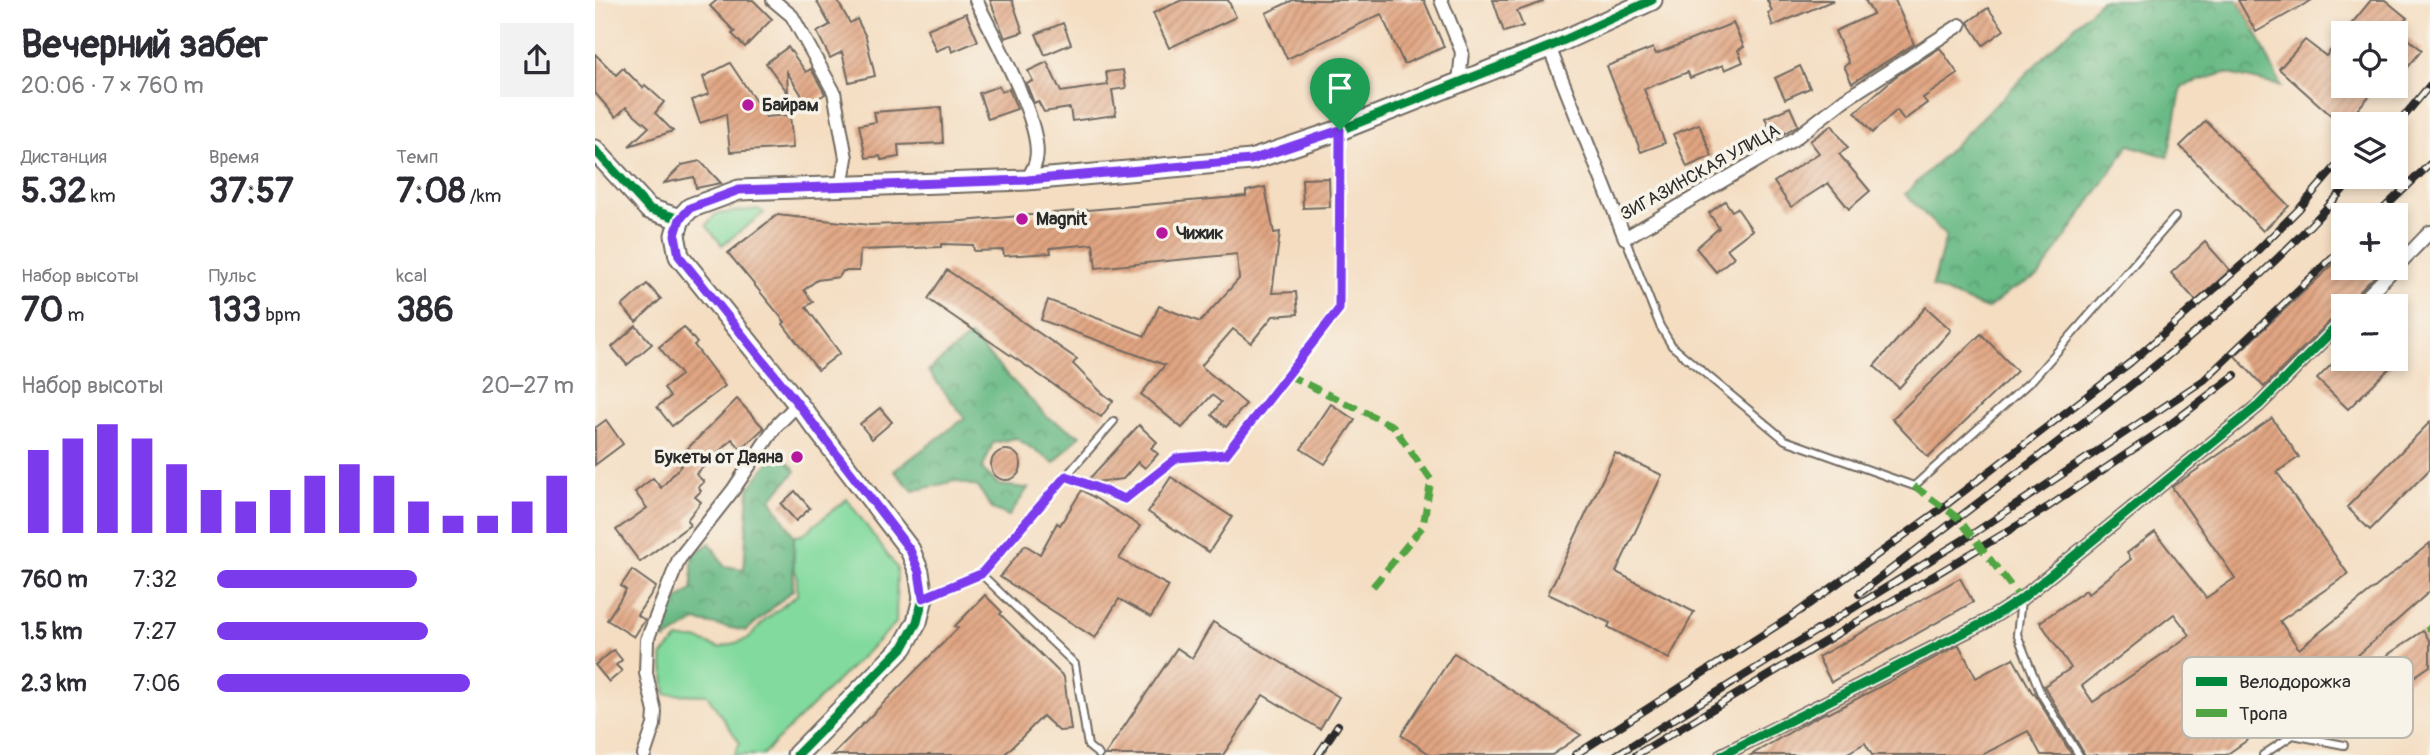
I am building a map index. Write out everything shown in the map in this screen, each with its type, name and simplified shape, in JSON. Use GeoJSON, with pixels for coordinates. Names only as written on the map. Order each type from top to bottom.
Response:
{"type":"FeatureCollection","features":[{"type":"Feature","properties":{"kind":"street"},"geometry":{"type":"LineString","coordinates":[[773,0],[792,16],[834,92],[846,158],[841,187]]}},
{"type":"Feature","properties":{"kind":"street"},"geometry":{"type":"LineString","coordinates":[[976,0],[1030,116],[1036,139],[1036,161],[1027,180]]}},
{"type":"Feature","properties":{"kind":"street"},"geometry":{"type":"LineString","coordinates":[[1441,0],[1462,52],[1459,82]]}},
{"type":"Feature","properties":{"kind":"street"},"geometry":{"type":"LineString","coordinates":[[797,755],[904,648],[917,622],[923,598],[919,572],[910,550],[798,404],[679,256],[675,235],[680,219],[690,208],[739,190],[1027,180],[1251,160],[1340,130],[1549,47],[1651,0]]}},
{"type":"Feature","properties":{"kind":"street","name":"ЗИГАЗИНСКАЯ УЛИЦА"},"geometry":{"type":"LineString","coordinates":[[1549,47],[1626,238],[1794,139],[1844,100],[1960,24]]}},
{"type":"Feature","properties":{"kind":"street"},"geometry":{"type":"LineString","coordinates":[[595,150],[649,209],[680,219]]}},
{"type":"Feature","properties":{"kind":"street"},"geometry":{"type":"LineString","coordinates":[[2408,254],[2430,232]]}},
{"type":"Feature","properties":{"kind":"street"},"geometry":{"type":"LineString","coordinates":[[2369,294],[2382,280]]}},
{"type":"Feature","properties":{"kind":"street"},"geometry":{"type":"LineString","coordinates":[[1722,755],[1985,622],[2021,599],[2259,405],[2331,332]]}},
{"type":"Feature","properties":{"kind":"street"},"geometry":{"type":"LineString","coordinates":[[644,755],[654,725],[655,712],[646,673],[647,640],[679,559],[733,490],[776,426],[798,404]]}},
{"type":"Feature","properties":{"kind":"lane"},"geometry":{"type":"LineString","coordinates":[[1066,476],[1125,499],[1177,458],[1226,454],[1339,309],[1340,130]]}},
{"type":"Feature","properties":{"kind":"lane"},"geometry":{"type":"LineString","coordinates":[[1626,238],[1660,326],[1672,345],[1682,354],[1784,440],[1914,486],[2033,379],[2175,217]]}},
{"type":"Feature","properties":{"kind":"lane"},"geometry":{"type":"LineString","coordinates":[[923,598],[981,574],[1114,421]]}},
{"type":"Feature","properties":{"kind":"lane"},"geometry":{"type":"LineString","coordinates":[[981,574],[1075,664],[1088,746],[1099,755]]}},
{"type":"Feature","properties":{"kind":"lane"},"geometry":{"type":"LineString","coordinates":[[2021,599],[2017,634],[2041,694],[2079,755]]}},
{"type":"Feature","properties":{"kind":"lane"},"geometry":{"type":"LineString","coordinates":[[2263,755],[2288,738]]}},
{"type":"Feature","properties":{"kind":"lane"},"geometry":{"type":"LineString","coordinates":[[2308,738],[2344,745]]}},
{"type":"Feature","properties":{"kind":"green space"},"geometry":{"type":"Polygon","coordinates":[[[2101,0],[2238,0],[2281,86],[2225,73],[2182,86],[2168,157],[2129,145],[2039,276],[2011,290],[1987,309],[1932,287],[1946,236],[1905,194],[2101,0]]]}},
{"type":"Feature","properties":{"kind":"green space"},"geometry":{"type":"Polygon","coordinates":[[[758,209],[764,213],[722,245],[706,225],[716,214],[758,209]]]}},
{"type":"Feature","properties":{"kind":"green space"},"geometry":{"type":"Polygon","coordinates":[[[970,336],[1048,418],[1080,435],[1054,463],[1016,438],[993,443],[982,469],[999,485],[1028,488],[1009,516],[992,509],[978,487],[955,481],[913,491],[894,471],[965,418],[928,371],[970,336]]]}},
{"type":"Feature","properties":{"kind":"green space"},"geometry":{"type":"Polygon","coordinates":[[[778,450],[796,471],[771,499],[794,536],[793,590],[746,631],[696,621],[665,640],[664,623],[668,610],[692,590],[692,555],[710,543],[724,566],[744,569],[749,488],[778,450]]]}},
{"type":"Feature","properties":{"kind":"green space"},"geometry":{"type":"Polygon","coordinates":[[[847,499],[897,568],[896,623],[762,755],[734,755],[740,743],[707,695],[666,694],[662,656],[678,639],[696,639],[719,648],[748,639],[765,620],[797,595],[797,577],[792,560],[794,536],[802,535],[847,499]]]}},
{"type":"Feature","properties":{"kind":"building"},"geometry":{"type":"Polygon","coordinates":[[[717,0],[753,0],[772,19],[745,47],[732,34],[735,32],[710,6],[717,0]]]}},
{"type":"Feature","properties":{"kind":"building"},"geometry":{"type":"Polygon","coordinates":[[[816,0],[837,0],[850,23],[857,19],[866,37],[875,76],[849,82],[842,52],[830,58],[817,32],[830,25],[816,0]]]}},
{"type":"Feature","properties":{"kind":"building"},"geometry":{"type":"Polygon","coordinates":[[[990,0],[1012,0],[1023,32],[1005,38],[990,0]]]}},
{"type":"Feature","properties":{"kind":"building"},"geometry":{"type":"Polygon","coordinates":[[[1182,0],[1228,0],[1236,17],[1169,48],[1153,13],[1182,0]]]}},
{"type":"Feature","properties":{"kind":"building"},"geometry":{"type":"Polygon","coordinates":[[[1293,0],[1424,0],[1444,47],[1404,64],[1381,14],[1287,59],[1266,13],[1293,0]]]}},
{"type":"Feature","properties":{"kind":"building"},"geometry":{"type":"Polygon","coordinates":[[[1493,0],[1543,2],[1517,11],[1523,26],[1504,32],[1493,0]]]}},
{"type":"Feature","properties":{"kind":"building"},"geometry":{"type":"Polygon","coordinates":[[[1767,0],[1834,0],[1773,26],[1768,13],[1772,11],[1767,0]]]}},
{"type":"Feature","properties":{"kind":"building"},"geometry":{"type":"Polygon","coordinates":[[[1865,0],[1895,0],[1914,44],[1852,83],[1844,66],[1849,63],[1835,31],[1873,14],[1865,0]]]}},
{"type":"Feature","properties":{"kind":"building"},"geometry":{"type":"Polygon","coordinates":[[[2238,0],[2312,0],[2256,32],[2238,0]]]}},
{"type":"Feature","properties":{"kind":"building"},"geometry":{"type":"Polygon","coordinates":[[[2371,0],[2385,0],[2407,18],[2404,21],[2354,21],[2371,0]]]}},
{"type":"Feature","properties":{"kind":"building"},"geometry":{"type":"Polygon","coordinates":[[[1988,8],[2004,30],[1983,45],[1968,22],[1988,8]]]}},
{"type":"Feature","properties":{"kind":"building"},"geometry":{"type":"Polygon","coordinates":[[[966,13],[978,41],[952,52],[950,45],[936,51],[927,29],[966,13]]]}},
{"type":"Feature","properties":{"kind":"building"},"geometry":{"type":"Polygon","coordinates":[[[1063,23],[1071,44],[1045,55],[1036,34],[1063,23]]]}},
{"type":"Feature","properties":{"kind":"building"},"geometry":{"type":"Polygon","coordinates":[[[1733,23],[1744,47],[1738,50],[1743,62],[1725,70],[1723,65],[1690,78],[1688,72],[1644,89],[1665,143],[1641,152],[1607,66],[1653,48],[1656,54],[1733,23]]]}},
{"type":"Feature","properties":{"kind":"building"},"geometry":{"type":"Polygon","coordinates":[[[2408,39],[2422,50],[2408,67],[2408,39]]]}},
{"type":"Feature","properties":{"kind":"building"},"geometry":{"type":"Polygon","coordinates":[[[2305,40],[2326,56],[2331,50],[2331,98],[2368,98],[2355,112],[2331,112],[2331,115],[2279,69],[2305,40]]]}},
{"type":"Feature","properties":{"kind":"building"},"geometry":{"type":"Polygon","coordinates":[[[788,47],[806,72],[811,69],[825,94],[808,105],[787,72],[788,93],[766,63],[788,47]]]}},
{"type":"Feature","properties":{"kind":"building"},"geometry":{"type":"Polygon","coordinates":[[[1940,48],[1958,74],[1923,98],[1927,103],[1904,120],[1897,110],[1872,133],[1855,112],[1895,77],[1940,48]]]}},
{"type":"Feature","properties":{"kind":"building"},"geometry":{"type":"Polygon","coordinates":[[[595,54],[616,75],[623,68],[643,88],[645,85],[664,102],[655,113],[673,131],[629,146],[649,127],[626,107],[616,117],[595,93],[595,54]]]}},
{"type":"Feature","properties":{"kind":"building"},"geometry":{"type":"Polygon","coordinates":[[[1047,62],[1061,92],[1108,85],[1106,72],[1123,70],[1126,88],[1112,90],[1116,115],[1072,121],[1070,108],[1044,112],[1038,101],[1034,103],[1026,83],[1033,81],[1028,71],[1047,62]]]}},
{"type":"Feature","properties":{"kind":"building","name":"Байрам"},"geometry":{"type":"Polygon","coordinates":[[[730,63],[766,117],[790,115],[793,148],[730,152],[726,114],[700,123],[692,100],[709,94],[703,77],[730,63]]]}},
{"type":"Feature","properties":{"kind":"building"},"geometry":{"type":"Polygon","coordinates":[[[1800,66],[1810,88],[1785,99],[1775,78],[1800,66]]]}},
{"type":"Feature","properties":{"kind":"building"},"geometry":{"type":"Polygon","coordinates":[[[999,86],[1001,92],[1009,89],[1017,109],[988,119],[979,93],[999,86]]]}},
{"type":"Feature","properties":{"kind":"building"},"geometry":{"type":"Polygon","coordinates":[[[941,107],[943,143],[898,145],[899,157],[881,160],[880,156],[866,158],[859,125],[876,122],[874,112],[941,107]]]}},
{"type":"Feature","properties":{"kind":"building"},"geometry":{"type":"Polygon","coordinates":[[[1790,107],[1798,125],[1775,139],[1765,118],[1790,107]]]}},
{"type":"Feature","properties":{"kind":"building"},"geometry":{"type":"Polygon","coordinates":[[[2206,121],[2289,206],[2263,231],[2180,146],[2206,121]]]}},
{"type":"Feature","properties":{"kind":"building"},"geometry":{"type":"Polygon","coordinates":[[[1699,124],[1712,156],[1687,167],[1673,134],[1699,124]]]}},
{"type":"Feature","properties":{"kind":"building"},"geometry":{"type":"Polygon","coordinates":[[[1832,125],[1848,148],[1839,154],[1870,191],[1849,209],[1828,183],[1791,207],[1774,182],[1819,153],[1810,141],[1832,125]]]}},
{"type":"Feature","properties":{"kind":"building"},"geometry":{"type":"Polygon","coordinates":[[[700,161],[721,183],[696,188],[694,177],[664,183],[682,165],[700,161]]]}},
{"type":"Feature","properties":{"kind":"building"},"geometry":{"type":"Polygon","coordinates":[[[1329,178],[1330,207],[1303,208],[1302,179],[1329,178]]]}},
{"type":"Feature","properties":{"kind":"building"},"geometry":{"type":"Polygon","coordinates":[[[1265,187],[1274,233],[1280,232],[1272,293],[1296,292],[1298,314],[1273,316],[1251,343],[1233,329],[1201,366],[1246,404],[1226,427],[1212,415],[1221,402],[1212,395],[1182,428],[1141,394],[1165,365],[1041,320],[1048,300],[1145,336],[1159,306],[1200,322],[1239,279],[1237,254],[1096,268],[1093,244],[1050,248],[1051,253],[1004,256],[1003,250],[974,251],[973,245],[941,244],[941,247],[860,250],[859,271],[843,271],[839,277],[817,280],[804,290],[813,302],[806,307],[840,353],[818,370],[783,324],[785,322],[728,253],[777,215],[870,225],[951,222],[1246,196],[1246,191],[1265,187]]]}},
{"type":"Feature","properties":{"kind":"building"},"geometry":{"type":"Polygon","coordinates":[[[1725,201],[1732,211],[1737,208],[1752,230],[1727,249],[1734,257],[1716,272],[1696,248],[1719,228],[1709,213],[1725,201]]]}},
{"type":"Feature","properties":{"kind":"building"},"geometry":{"type":"Polygon","coordinates":[[[2205,242],[2230,270],[2196,301],[2171,273],[2205,242]]]}},
{"type":"Feature","properties":{"kind":"building"},"geometry":{"type":"Polygon","coordinates":[[[2331,266],[2331,280],[2371,280],[2357,294],[2331,294],[2331,320],[2264,387],[2235,356],[2331,266]]]}},
{"type":"Feature","properties":{"kind":"building"},"geometry":{"type":"Polygon","coordinates":[[[947,270],[1077,359],[1073,364],[1113,401],[1101,417],[928,299],[947,270]]]}},
{"type":"Feature","properties":{"kind":"building"},"geometry":{"type":"Polygon","coordinates":[[[647,284],[661,299],[636,322],[622,306],[647,284]]]}},
{"type":"Feature","properties":{"kind":"building"},"geometry":{"type":"Polygon","coordinates":[[[1926,307],[1951,330],[1899,388],[1874,366],[1926,307]]]}},
{"type":"Feature","properties":{"kind":"building"},"geometry":{"type":"Polygon","coordinates":[[[636,326],[652,344],[627,365],[612,347],[636,326]]]}},
{"type":"Feature","properties":{"kind":"building"},"geometry":{"type":"Polygon","coordinates":[[[684,327],[725,386],[672,426],[657,407],[670,397],[664,388],[681,375],[659,347],[684,327]]]}},
{"type":"Feature","properties":{"kind":"building"},"geometry":{"type":"Polygon","coordinates":[[[1981,334],[2017,371],[1928,457],[1892,419],[1981,334]]]}},
{"type":"Feature","properties":{"kind":"building"},"geometry":{"type":"Polygon","coordinates":[[[2331,365],[2331,371],[2387,371],[2348,409],[2317,379],[2331,365]]]}},
{"type":"Feature","properties":{"kind":"building"},"geometry":{"type":"Polygon","coordinates":[[[737,399],[764,428],[741,449],[732,439],[696,474],[704,482],[698,487],[701,491],[695,497],[701,502],[687,520],[690,525],[640,562],[616,530],[647,508],[635,492],[653,478],[661,488],[688,458],[683,453],[737,399]]]}},
{"type":"Feature","properties":{"kind":"building"},"geometry":{"type":"Polygon","coordinates":[[[1331,404],[1355,420],[1325,464],[1301,449],[1331,404]]]}},
{"type":"Feature","properties":{"kind":"building"},"geometry":{"type":"Polygon","coordinates":[[[880,408],[892,422],[872,439],[860,424],[880,408]]]}},
{"type":"Feature","properties":{"kind":"building"},"geometry":{"type":"Polygon","coordinates":[[[2272,418],[2299,457],[2277,472],[2348,574],[2280,621],[2299,649],[2430,543],[2430,591],[2356,657],[2182,657],[2182,738],[2250,738],[2226,755],[2085,755],[2044,686],[2071,668],[2040,622],[2086,590],[2088,594],[2131,559],[2127,553],[2155,532],[2206,598],[2235,578],[2172,487],[2272,418]],[[2174,614],[2082,686],[2093,702],[2190,635],[2174,614]]]}},
{"type":"Feature","properties":{"kind":"building"},"geometry":{"type":"Polygon","coordinates":[[[606,420],[623,444],[595,465],[595,428],[606,420]]]}},
{"type":"Feature","properties":{"kind":"building"},"geometry":{"type":"Polygon","coordinates":[[[2430,422],[2430,469],[2370,530],[2347,507],[2430,422]]]}},
{"type":"Feature","properties":{"kind":"building"},"geometry":{"type":"Polygon","coordinates":[[[1139,425],[1157,442],[1151,448],[1158,454],[1145,468],[1138,462],[1123,479],[1096,482],[1089,479],[1139,425]]]}},
{"type":"Feature","properties":{"kind":"building"},"geometry":{"type":"Polygon","coordinates":[[[1006,450],[1017,454],[1021,465],[1017,476],[1006,480],[995,476],[991,465],[995,454],[1006,450]]]}},
{"type":"Feature","properties":{"kind":"building"},"geometry":{"type":"Polygon","coordinates":[[[1615,453],[1662,475],[1616,572],[1694,612],[1669,659],[1608,627],[1610,623],[1548,594],[1615,453]]]}},
{"type":"Feature","properties":{"kind":"building"},"geometry":{"type":"Polygon","coordinates":[[[1171,477],[1232,517],[1209,552],[1148,512],[1171,477]]]}},
{"type":"Feature","properties":{"kind":"building"},"geometry":{"type":"Polygon","coordinates":[[[1082,490],[1140,526],[1119,559],[1169,586],[1151,617],[1119,599],[1095,638],[1000,577],[1025,545],[1040,554],[1057,523],[1060,525],[1082,490]]]}},
{"type":"Feature","properties":{"kind":"building"},"geometry":{"type":"Polygon","coordinates":[[[795,491],[810,508],[796,521],[781,504],[795,491]]]}},
{"type":"Feature","properties":{"kind":"building"},"geometry":{"type":"Polygon","coordinates":[[[632,570],[656,587],[637,615],[645,620],[634,637],[607,620],[626,590],[621,586],[632,570]]]}},
{"type":"Feature","properties":{"kind":"building"},"geometry":{"type":"Polygon","coordinates":[[[1960,578],[1973,602],[1831,682],[1818,657],[1960,578]]]}},
{"type":"Feature","properties":{"kind":"building"},"geometry":{"type":"Polygon","coordinates":[[[985,595],[1002,612],[1000,614],[1064,677],[1071,730],[1059,731],[1043,716],[1004,755],[832,755],[958,628],[955,626],[985,595]]]}},
{"type":"Feature","properties":{"kind":"building"},"geometry":{"type":"Polygon","coordinates":[[[1213,622],[1339,697],[1320,729],[1263,695],[1223,755],[1105,755],[1177,648],[1192,658],[1213,622]]]}},
{"type":"Feature","properties":{"kind":"building"},"geometry":{"type":"Polygon","coordinates":[[[2423,631],[2430,641],[2430,666],[2413,677],[2413,657],[2384,657],[2423,631]]]}},
{"type":"Feature","properties":{"kind":"building"},"geometry":{"type":"Polygon","coordinates":[[[1959,645],[1976,678],[2013,658],[2072,755],[2041,755],[2028,731],[1982,755],[1872,755],[1865,743],[1844,755],[1751,755],[1811,720],[1827,712],[1828,714],[1959,645]]]}},
{"type":"Feature","properties":{"kind":"building"},"geometry":{"type":"Polygon","coordinates":[[[614,650],[622,660],[616,665],[622,671],[609,682],[595,665],[614,650]]]}},
{"type":"Feature","properties":{"kind":"building"},"geometry":{"type":"Polygon","coordinates":[[[1454,653],[1581,735],[1552,755],[1431,755],[1401,735],[1454,653]]]}},
{"type":"Feature","properties":{"kind":"railway"},"geometry":{"type":"LineString","coordinates":[[2408,112],[2430,85]]}},
{"type":"Feature","properties":{"kind":"railway"},"geometry":{"type":"LineString","coordinates":[[2389,203],[2430,164]]}},
{"type":"Feature","properties":{"kind":"railway"},"geometry":{"type":"LineString","coordinates":[[1575,755],[1798,612],[1942,508],[2131,362],[2252,256],[2331,172]]}},
{"type":"Feature","properties":{"kind":"railway"},"geometry":{"type":"LineString","coordinates":[[1859,594],[2177,348],[2287,249],[2343,189]]}},
{"type":"Feature","properties":{"kind":"railway"},"geometry":{"type":"LineString","coordinates":[[1616,755],[1971,535],[2204,380],[2331,258]]}},
{"type":"Feature","properties":{"kind":"railway"},"geometry":{"type":"LineString","coordinates":[[1636,755],[2048,507],[2168,426],[2235,375]]}},
{"type":"Feature","properties":{"kind":"railway"},"geometry":{"type":"LineString","coordinates":[[1318,755],[1338,725]]}},
{"type":"Feature","properties":{"kind":"marked path"},"geometry":{"type":"LineString","coordinates":[[1288,375],[1393,426],[1431,480],[1423,526],[1369,591]]}},
{"type":"Feature","properties":{"kind":"marked path"},"geometry":{"type":"LineString","coordinates":[[1914,486],[1958,518],[2021,599]]}},
{"type":"Feature","properties":{"kind":"marked path"},"geometry":{"type":"LineString","coordinates":[[2427,626],[2430,629]]}},
{"type":"Feature","properties":{"kind":"cycle path"},"geometry":{"type":"LineString","coordinates":[[680,219],[690,208],[739,190],[1027,180],[1251,160],[1340,130],[1549,47],[1652,0]]}},
{"type":"Feature","properties":{"kind":"cycle path"},"geometry":{"type":"LineString","coordinates":[[595,150],[649,209],[680,219],[675,235],[679,256],[798,404],[910,550],[919,572],[923,598],[917,622],[903,647],[797,755]]}},
{"type":"Feature","properties":{"kind":"cycle path"},"geometry":{"type":"LineString","coordinates":[[1722,755],[1985,622],[2021,599],[2259,405],[2331,332]]}},
{"type":"Feature","properties":{"kind":"place","name":"Байрам"},"geometry":{"type":"Point","coordinates":[748,105]}},
{"type":"Feature","properties":{"kind":"place","name":"Magnit"},"geometry":{"type":"Point","coordinates":[1022,219]}},
{"type":"Feature","properties":{"kind":"place","name":"Чижик"},"geometry":{"type":"Point","coordinates":[1162,233]}},
{"type":"Feature","properties":{"kind":"place","name":"Букеты от Даяна"},"geometry":{"type":"Point","coordinates":[797,457]}},
{"type":"Feature","properties":{"kind":"route"},"geometry":{"type":"LineString","coordinates":[[1340,130],[1339,309],[1226,454],[1177,458],[1125,499],[1066,476],[981,574],[923,598],[919,572],[910,550],[798,404],[679,256],[675,235],[680,219],[690,208],[739,190],[1027,180],[1251,160],[1340,130]]}}]}
